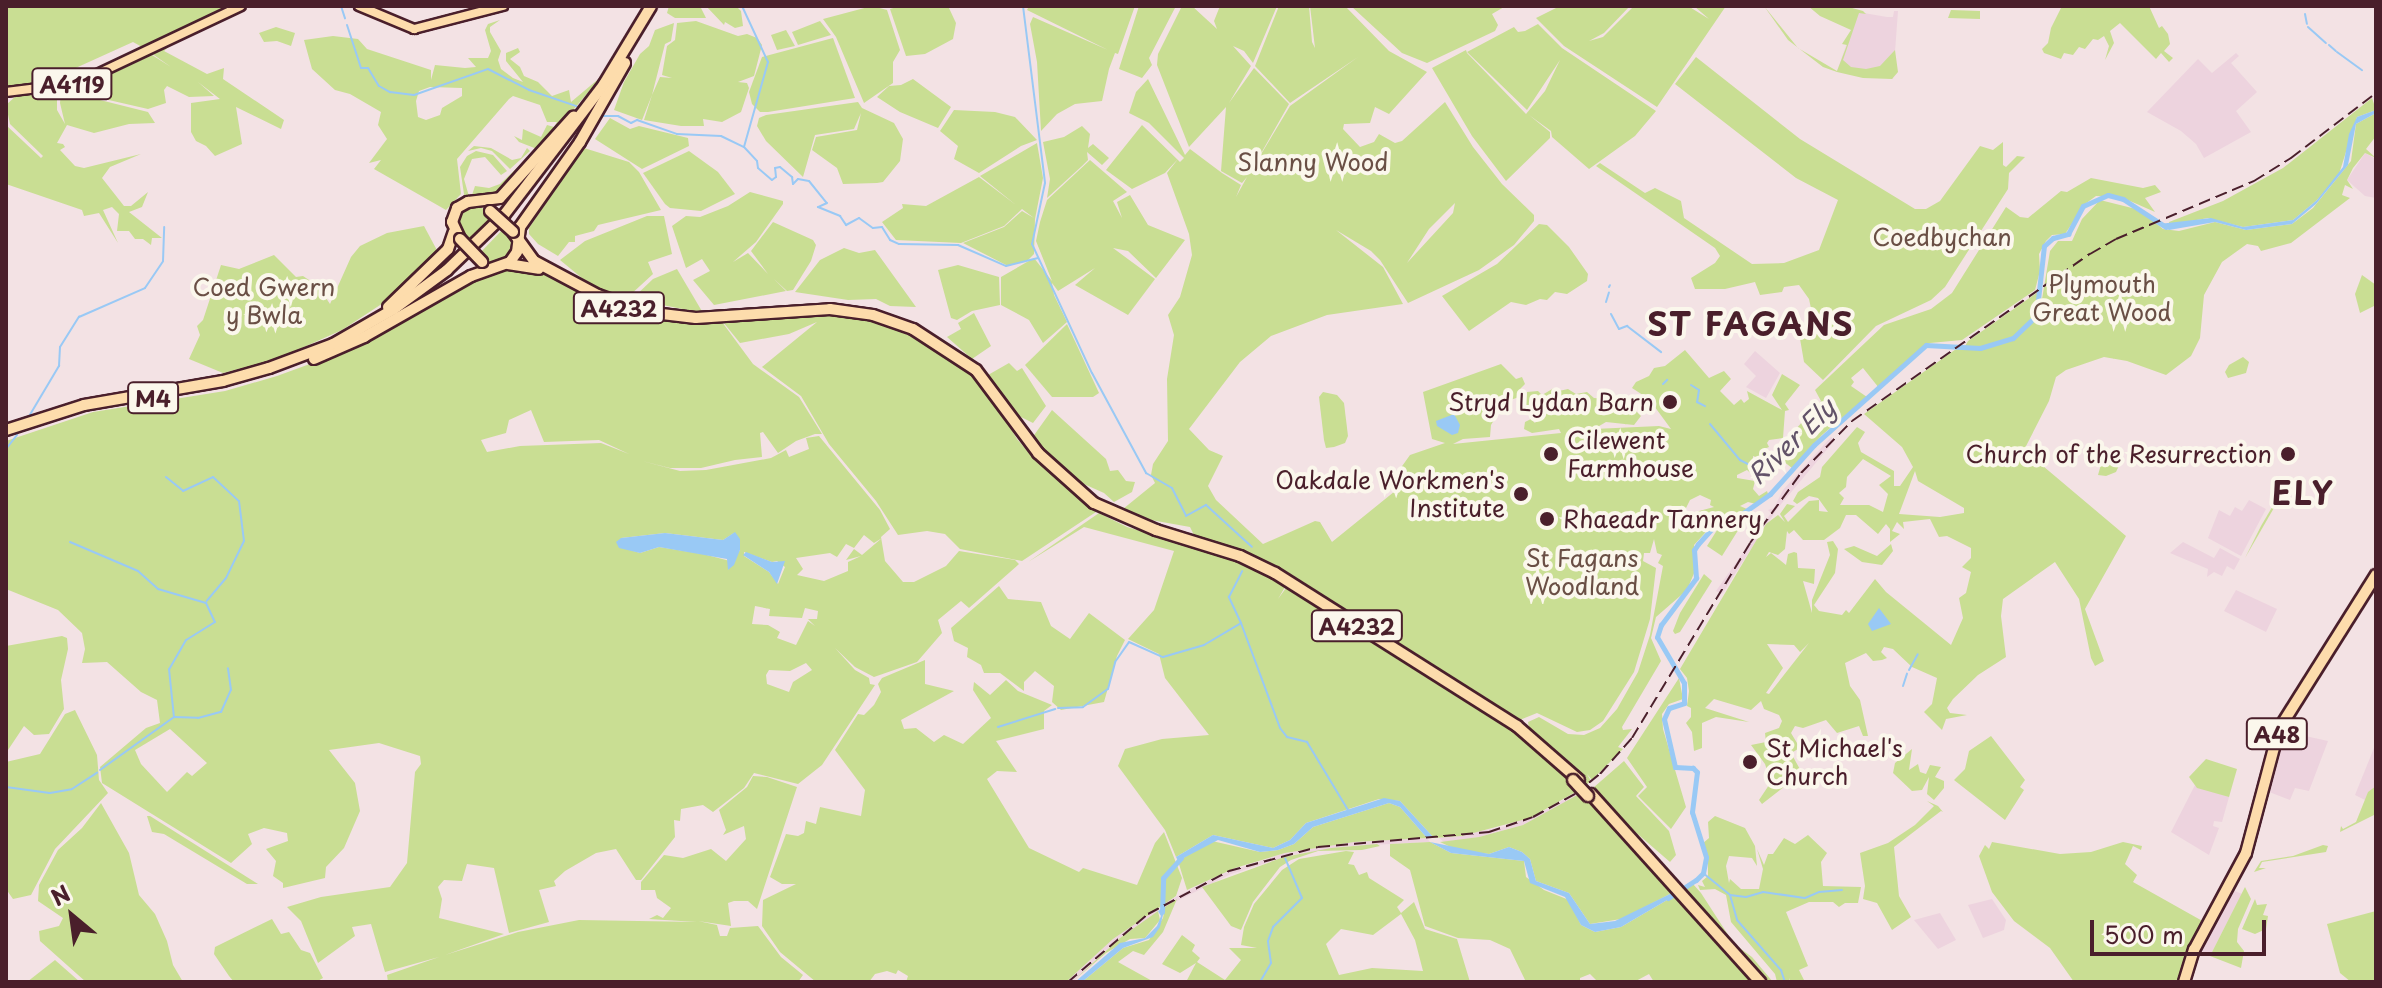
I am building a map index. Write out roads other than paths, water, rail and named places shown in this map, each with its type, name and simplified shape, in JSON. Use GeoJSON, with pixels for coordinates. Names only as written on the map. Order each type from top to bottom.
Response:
{"type":"FeatureCollection","features":[{"type":"Feature","properties":{"kind":"highway"},"geometry":{"type":"LineString","coordinates":[[580,123],[634,43],[654,6]]}},
{"type":"Feature","properties":{"kind":"highway"},"geometry":{"type":"LineString","coordinates":[[580,123],[634,43]]}},
{"type":"Feature","properties":{"kind":"highway","name":"M4"},"geometry":{"type":"LineString","coordinates":[[6,437],[78,413],[223,386],[300,360],[372,323],[447,270],[504,215],[580,123]]}},
{"type":"Feature","properties":{"kind":"highway"},"geometry":{"type":"LineString","coordinates":[[571,135],[555,178],[522,228],[522,238],[533,256],[588,290]]}},
{"type":"Feature","properties":{"kind":"highway"},"geometry":{"type":"LineString","coordinates":[[482,267],[457,235],[452,222],[456,210],[475,202],[500,198],[571,135]]}},
{"type":"Feature","properties":{"kind":"highway"},"geometry":{"type":"LineString","coordinates":[[300,360],[345,347],[482,267],[504,265],[516,254],[516,235],[520,227],[555,178]]}},
{"type":"Feature","properties":{"kind":"highway"},"geometry":{"type":"LineString","coordinates":[[475,202],[516,235]]}},
{"type":"Feature","properties":{"kind":"highway"},"geometry":{"type":"LineString","coordinates":[[300,360],[388,307],[450,247],[457,235]]}},
{"type":"Feature","properties":{"kind":"highway","name":"A4232"},"geometry":{"type":"LineString","coordinates":[[516,235],[534,261],[588,290],[645,312],[710,319]]}},
{"type":"Feature","properties":{"kind":"highway","name":"A4232"},"geometry":{"type":"LineString","coordinates":[[504,265],[536,268],[597,299],[635,314],[677,321],[830,309],[873,315],[913,329],[976,370],[1038,453],[1093,504],[1149,533],[1240,561],[1273,578],[1523,735],[1574,777]]}},
{"type":"Feature","properties":{"kind":"highway"},"geometry":{"type":"LineString","coordinates":[[482,267],[536,268]]}},
{"type":"Feature","properties":{"kind":"highway","name":"M4"},"geometry":{"type":"LineString","coordinates":[[6,430],[74,408],[223,381],[300,360]]}},
{"type":"Feature","properties":{"kind":"highway","name":"A4232"},"geometry":{"type":"LineString","coordinates":[[1112,515],[1240,556],[1275,573],[1516,722],[1527,720],[1527,730],[1574,777],[1758,982]]}},
{"type":"Feature","properties":{"kind":"highway","name":"A48"},"geometry":{"type":"LineString","coordinates":[[2184,982],[2190,959],[2226,890],[2249,833],[2277,735],[2376,575]]}},
{"type":"Feature","properties":{"kind":"main road","name":"A4119"},"geometry":{"type":"LineString","coordinates":[[224,13],[235,6]]}},
{"type":"Feature","properties":{"kind":"main road","name":"A4119"},"geometry":{"type":"LineString","coordinates":[[6,92],[78,83],[241,6]]}},
{"type":"Feature","properties":{"kind":"main road"},"geometry":{"type":"LineString","coordinates":[[359,6],[414,29],[503,6]]}},
{"type":"Feature","properties":{"kind":"water"},"geometry":{"type":"Polygon","coordinates":[[[2376,110],[2376,113],[2356,124],[2348,165],[2316,204],[2292,224],[2246,230],[2215,222],[2169,230],[2159,224],[2211,218],[2243,227],[2293,220],[2317,200],[2343,167],[2349,134],[2357,117],[2376,110]]]}},
{"type":"Feature","properties":{"kind":"water"},"geometry":{"type":"Polygon","coordinates":[[[1454,414],[1460,425],[1458,433],[1452,435],[1437,426],[1436,421],[1454,414]]]}},
{"type":"Feature","properties":{"kind":"water"},"geometry":{"type":"Polygon","coordinates":[[[735,532],[740,539],[740,550],[734,565],[728,570],[727,559],[659,547],[640,553],[619,548],[616,542],[621,538],[665,533],[723,540],[735,532]]]}},
{"type":"Feature","properties":{"kind":"water"},"geometry":{"type":"Polygon","coordinates":[[[746,552],[772,562],[785,561],[777,584],[769,572],[743,555],[746,552]]]}},
{"type":"Feature","properties":{"kind":"water"},"geometry":{"type":"Polygon","coordinates":[[[1879,608],[1891,624],[1872,631],[1868,624],[1879,608]]]}},
{"type":"Feature","properties":{"kind":"water"},"geometry":{"type":"Polygon","coordinates":[[[1384,798],[1400,801],[1434,838],[1427,838],[1400,807],[1389,803],[1313,827],[1294,844],[1278,850],[1260,852],[1218,840],[1178,861],[1176,857],[1213,835],[1273,848],[1290,840],[1306,823],[1384,798]]]}},
{"type":"Feature","properties":{"kind":"water"},"geometry":{"type":"Polygon","coordinates":[[[1430,842],[1489,854],[1509,847],[1522,852],[1530,859],[1536,881],[1569,893],[1590,924],[1615,921],[1672,893],[1674,896],[1621,927],[1595,932],[1581,925],[1565,897],[1530,883],[1524,861],[1451,853],[1430,842]]]}},
{"type":"Feature","properties":{"kind":"water"},"geometry":{"type":"Polygon","coordinates":[[[1165,907],[1160,927],[1153,937],[1123,948],[1082,982],[1075,982],[1120,943],[1145,938],[1157,926],[1161,916],[1158,911],[1165,907]]]}},
{"type":"Feature","properties":{"kind":"waterway"},"geometry":{"type":"LineString","coordinates":[[341,6],[345,18]]}},
{"type":"Feature","properties":{"kind":"waterway"},"geometry":{"type":"LineString","coordinates":[[742,6],[768,62],[744,147]]}},
{"type":"Feature","properties":{"kind":"waterway"},"geometry":{"type":"LineString","coordinates":[[1023,6],[1045,183],[1032,244],[1092,373],[1146,473],[1172,488],[1186,516],[1206,505],[1252,547]]}},
{"type":"Feature","properties":{"kind":"waterway"},"geometry":{"type":"LineString","coordinates":[[2305,14],[2307,24]]}},
{"type":"Feature","properties":{"kind":"waterway"},"geometry":{"type":"LineString","coordinates":[[347,25],[361,68],[368,68],[379,86],[390,92],[414,95],[488,69],[529,90],[576,106]]}},
{"type":"Feature","properties":{"kind":"waterway"},"geometry":{"type":"LineString","coordinates":[[2308,27],[2326,43]]}},
{"type":"Feature","properties":{"kind":"waterway"},"geometry":{"type":"LineString","coordinates":[[2329,45],[2336,51]]}},
{"type":"Feature","properties":{"kind":"waterway"},"geometry":{"type":"LineString","coordinates":[[2337,52],[2362,70]]}},
{"type":"Feature","properties":{"kind":"waterway"},"geometry":{"type":"LineString","coordinates":[[603,116],[618,116],[631,123],[637,120],[677,134],[721,136],[744,147],[757,161],[758,168],[772,180],[776,177],[775,168],[780,167],[792,177],[793,184],[798,179],[809,181],[827,203],[818,207],[840,216],[846,225],[859,218],[873,228],[882,227],[890,240],[899,244],[958,245],[1006,266],[1038,258]]}},
{"type":"Feature","properties":{"kind":"waterway","name":"River Ely"},"geometry":{"type":"LineString","coordinates":[[1668,898],[1703,873],[1706,857],[1692,812],[1697,772],[1693,768],[1675,767],[1664,719],[1669,708],[1684,703],[1684,683],[1657,637],[1661,625],[1696,578],[1694,550],[1698,544],[1718,522],[1743,513],[1770,494],[1814,445],[1926,345],[1980,348],[2013,338],[2033,319],[2037,309],[2044,246],[2053,238],[2068,234],[2083,206],[2108,195],[2123,199],[2166,227]]}},
{"type":"Feature","properties":{"kind":"waterway"},"geometry":{"type":"LineString","coordinates":[[28,418],[59,366],[60,347],[79,317],[145,288],[163,261],[164,227]]}},
{"type":"Feature","properties":{"kind":"waterway"},"geometry":{"type":"LineString","coordinates":[[1606,302],[1609,292]]}},
{"type":"Feature","properties":{"kind":"waterway"},"geometry":{"type":"LineString","coordinates":[[1611,314],[1619,329],[1627,326],[1661,352]]}},
{"type":"Feature","properties":{"kind":"waterway"},"geometry":{"type":"LineString","coordinates":[[1663,384],[1667,380]]}},
{"type":"Feature","properties":{"kind":"waterway"},"geometry":{"type":"LineString","coordinates":[[1691,385],[1699,390],[1697,402],[1705,406]]}},
{"type":"Feature","properties":{"kind":"waterway"},"geometry":{"type":"LineString","coordinates":[[1710,424],[1740,460],[1748,464]]}},
{"type":"Feature","properties":{"kind":"waterway"},"geometry":{"type":"LineString","coordinates":[[6,449],[17,435]]}},
{"type":"Feature","properties":{"kind":"waterway"},"geometry":{"type":"LineString","coordinates":[[166,477],[183,491],[213,477],[239,501],[244,541],[226,578],[207,601]]}},
{"type":"Feature","properties":{"kind":"waterway"},"geometry":{"type":"LineString","coordinates":[[70,542],[138,571],[158,589],[206,603],[215,622],[186,640],[169,669],[174,717],[100,770]]}},
{"type":"Feature","properties":{"kind":"waterway"},"geometry":{"type":"LineString","coordinates":[[1241,623],[1229,597],[1242,571]]}},
{"type":"Feature","properties":{"kind":"waterway"},"geometry":{"type":"LineString","coordinates":[[1058,708],[1083,707],[1108,689],[1115,662],[1129,642],[1163,657],[1204,645],[1241,623],[1280,728],[1287,737],[1307,742],[1348,810]]}},
{"type":"Feature","properties":{"kind":"waterway"},"geometry":{"type":"LineString","coordinates":[[1909,670],[1918,654]]}},
{"type":"Feature","properties":{"kind":"waterway"},"geometry":{"type":"LineString","coordinates":[[174,717],[198,718],[221,712],[231,690],[228,668]]}},
{"type":"Feature","properties":{"kind":"waterway"},"geometry":{"type":"LineString","coordinates":[[1903,686],[1907,674]]}},
{"type":"Feature","properties":{"kind":"waterway"},"geometry":{"type":"LineString","coordinates":[[998,727],[1055,709]]}},
{"type":"Feature","properties":{"kind":"waterway"},"geometry":{"type":"LineString","coordinates":[[6,787],[50,793],[72,789],[97,773]]}},
{"type":"Feature","properties":{"kind":"waterway","name":"River Ely"},"geometry":{"type":"LineString","coordinates":[[1162,912],[1163,878],[1181,858]]}},
{"type":"Feature","properties":{"kind":"waterway"},"geometry":{"type":"LineString","coordinates":[[1260,982],[1271,963],[1268,941],[1273,927],[1302,898],[1285,858]]}},
{"type":"Feature","properties":{"kind":"waterway"},"geometry":{"type":"LineString","coordinates":[[1703,873],[1730,895],[1737,920],[1781,970],[1785,982]]}},
{"type":"Feature","properties":{"kind":"waterway"},"geometry":{"type":"LineString","coordinates":[[1730,895],[1746,897],[1763,892],[1805,898],[1819,892],[1842,890]]}},
{"type":"Feature","properties":{"kind":"railway"},"geometry":{"type":"LineString","coordinates":[[1068,982],[1148,914],[1229,871],[1318,847],[1489,832],[1533,817],[1575,794],[1600,774],[1632,738],[1750,543],[1801,473],[1852,421],[2090,254],[2116,239],[2254,181],[2291,158],[2376,93]]}},
{"type":"Feature","properties":{"kind":"place","name":"Stryd Lydan Barn"},"geometry":{"type":"Point","coordinates":[1670,402]}},
{"type":"Feature","properties":{"kind":"place","name":"Cilewent Farmhouse"},"geometry":{"type":"Point","coordinates":[1551,454]}},
{"type":"Feature","properties":{"kind":"place","name":"Church of the Resurrection"},"geometry":{"type":"Point","coordinates":[2288,454]}},
{"type":"Feature","properties":{"kind":"place","name":"Oakdale Workmen's Institute"},"geometry":{"type":"Point","coordinates":[1521,494]}},
{"type":"Feature","properties":{"kind":"place","name":"Rhaeadr Tannery"},"geometry":{"type":"Point","coordinates":[1547,519]}},
{"type":"Feature","properties":{"kind":"place","name":"St Michael's Church"},"geometry":{"type":"Point","coordinates":[1750,762]}},
{"type":"Feature","properties":{"kind":"district","name":"ST FAGANS"},"geometry":{"type":"Point","coordinates":[1751,323]}},
{"type":"Feature","properties":{"kind":"district","name":"ELY"},"geometry":{"type":"Point","coordinates":[2303,492]}},
{"type":"Feature","properties":{"kind":"park label","name":"Slanny Wood"},"geometry":{"type":"Point","coordinates":[1313,162]}},
{"type":"Feature","properties":{"kind":"park label","name":"Coedbychan"},"geometry":{"type":"Point","coordinates":[1942,237]}},
{"type":"Feature","properties":{"kind":"park label","name":"Plymouth Great Wood"},"geometry":{"type":"Point","coordinates":[2102,298]}},
{"type":"Feature","properties":{"kind":"park label","name":"Coed Gwern y Bwla"},"geometry":{"type":"Point","coordinates":[264,301]}},
{"type":"Feature","properties":{"kind":"park label","name":"St Fagans Woodland"},"geometry":{"type":"Point","coordinates":[1582,572]}}]}
